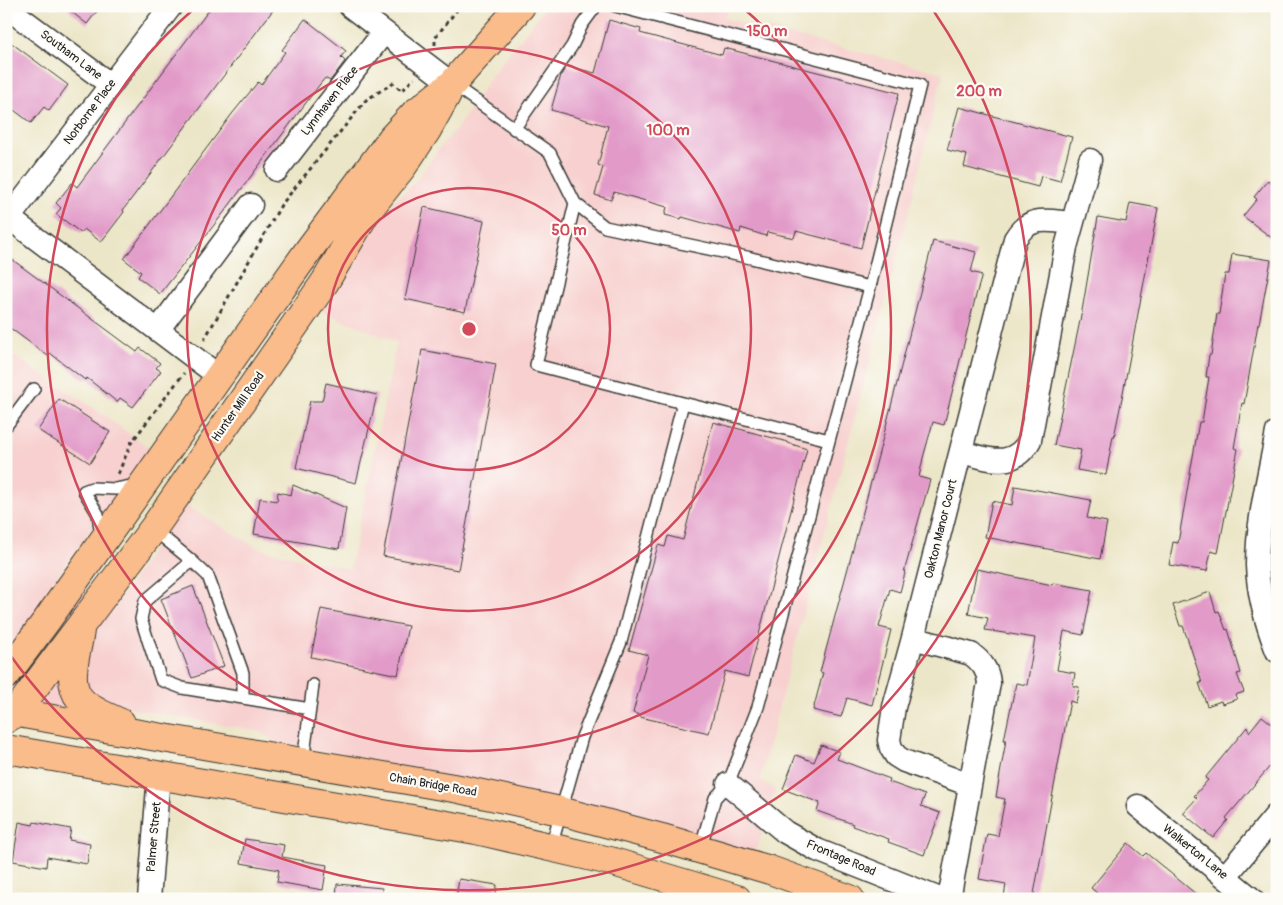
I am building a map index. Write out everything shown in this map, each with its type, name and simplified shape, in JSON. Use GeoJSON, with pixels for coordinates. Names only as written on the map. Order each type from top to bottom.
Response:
{"type":"FeatureCollection","features":[{"type":"Feature","properties":{"kind":"main road","name":"Hunter Mill Road"},"geometry":{"type":"LineString","coordinates":[[9,714],[80,626],[153,529],[280,319],[334,215],[392,138],[415,113],[452,84],[521,6]]}},
{"type":"Feature","properties":{"kind":"main road","name":"Hunter Mill Road"},"geometry":{"type":"LineString","coordinates":[[6,675],[48,620],[220,377],[280,319]]}},
{"type":"Feature","properties":{"kind":"main road"},"geometry":{"type":"LineString","coordinates":[[80,626],[74,660],[73,684],[80,699],[92,709],[140,734]]}},
{"type":"Feature","properties":{"kind":"main road","name":"Chain Bridge Road"},"geometry":{"type":"LineString","coordinates":[[9,714],[140,734],[459,789],[560,811],[770,870],[850,899]]}},
{"type":"Feature","properties":{"kind":"main road"},"geometry":{"type":"LineString","coordinates":[[6,749],[476,830],[619,864],[737,899]]}},
{"type":"Feature","properties":{"kind":"street","name":"Southam Lane"},"geometry":{"type":"LineString","coordinates":[[6,6],[112,85]]}},
{"type":"Feature","properties":{"kind":"street","name":"Norborne Place"},"geometry":{"type":"LineString","coordinates":[[171,6],[8,220],[220,377]]}},
{"type":"Feature","properties":{"kind":"street"},"geometry":{"type":"LineString","coordinates":[[350,6],[452,84]]}},
{"type":"Feature","properties":{"kind":"street","name":"Lynnhaven Place"},"geometry":{"type":"LineString","coordinates":[[277,170],[384,32]]}},
{"type":"Feature","properties":{"kind":"street"},"geometry":{"type":"LineString","coordinates":[[961,452],[996,461],[1005,460],[1018,455],[1025,449],[1030,440],[1064,256],[1090,160]]}},
{"type":"Feature","properties":{"kind":"street"},"geometry":{"type":"LineString","coordinates":[[158,330],[250,205]]}},
{"type":"Feature","properties":{"kind":"street","name":"Oakton Manor Court"},"geometry":{"type":"LineString","coordinates":[[970,785],[904,761],[896,756],[891,748],[890,732],[894,707],[1015,239],[1020,230],[1030,222],[1040,220],[1072,223]]}},
{"type":"Feature","properties":{"kind":"street"},"geometry":{"type":"LineString","coordinates":[[1277,432],[1258,539],[1257,566],[1266,622],[1277,651]]}},
{"type":"Feature","properties":{"kind":"street"},"geometry":{"type":"LineString","coordinates":[[913,638],[971,654],[985,667],[988,683],[948,899]]}},
{"type":"Feature","properties":{"kind":"street","name":"Palmer Street"},"geometry":{"type":"LineString","coordinates":[[149,899],[159,775]]}},
{"type":"Feature","properties":{"kind":"street","name":"Frontage Road"},"geometry":{"type":"LineString","coordinates":[[728,784],[755,809],[785,832],[817,850],[940,899]]}},
{"type":"Feature","properties":{"kind":"street","name":"Walkerton Lane"},"geometry":{"type":"LineString","coordinates":[[1138,806],[1252,899]]}},
{"type":"Feature","properties":{"kind":"street"},"geometry":{"type":"LineString","coordinates":[[1225,877],[1277,814]]}},
{"type":"Feature","properties":{"kind":"lane"},"geometry":{"type":"LineString","coordinates":[[514,128],[572,46],[582,25],[596,6]]}},
{"type":"Feature","properties":{"kind":"lane"},"geometry":{"type":"LineString","coordinates":[[614,6],[920,85],[870,287],[758,707],[728,784],[715,798],[700,849]]}},
{"type":"Feature","properties":{"kind":"lane"},"geometry":{"type":"LineString","coordinates":[[452,84],[550,153],[575,204],[605,227],[751,258],[870,287]]}},
{"type":"Feature","properties":{"kind":"lane"},"geometry":{"type":"LineString","coordinates":[[575,204],[536,365],[829,440]]}},
{"type":"Feature","properties":{"kind":"lane"},"geometry":{"type":"LineString","coordinates":[[6,426],[34,389]]}},
{"type":"Feature","properties":{"kind":"lane"},"geometry":{"type":"LineString","coordinates":[[551,847],[582,737],[621,642],[683,403]]}},
{"type":"Feature","properties":{"kind":"lane"},"geometry":{"type":"LineString","coordinates":[[102,543],[98,514],[84,490],[92,488],[116,489],[146,482]]}},
{"type":"Feature","properties":{"kind":"lane"},"geometry":{"type":"LineString","coordinates":[[153,529],[208,576],[243,673],[243,698]]}},
{"type":"Feature","properties":{"kind":"lane"},"geometry":{"type":"LineString","coordinates":[[192,561],[145,601],[141,619],[160,680],[182,688],[310,709]]}},
{"type":"Feature","properties":{"kind":"lane"},"geometry":{"type":"LineString","coordinates":[[303,763],[313,685]]}},
{"type":"Feature","properties":{"kind":"path"},"geometry":{"type":"LineString","coordinates":[[435,47],[435,38],[460,6]]}},
{"type":"Feature","properties":{"kind":"path"},"geometry":{"type":"LineString","coordinates":[[203,342],[281,205],[366,100],[393,83],[402,91]]}},
{"type":"Feature","properties":{"kind":"path"},"geometry":{"type":"LineString","coordinates":[[114,481],[132,443],[186,370]]}},
{"type":"Feature","properties":{"kind":"shaded area"},"geometry":{"type":"Polygon","coordinates":[[[552,6],[732,6],[723,18],[943,73],[905,226],[760,779],[776,790],[755,854],[342,755],[277,743],[258,731],[123,707],[98,695],[79,714],[6,701],[6,351],[151,449],[58,575],[111,612],[183,504],[259,549],[350,569],[397,342],[321,311],[349,273],[361,237],[378,216],[416,181],[441,146],[456,130],[491,76],[544,9],[552,6]]]}},
{"type":"Feature","properties":{"kind":"building"},"geometry":{"type":"Polygon","coordinates":[[[64,6],[101,6],[87,24],[64,6]]]}},
{"type":"Feature","properties":{"kind":"building"},"geometry":{"type":"Polygon","coordinates":[[[212,6],[276,6],[101,242],[84,229],[81,233],[56,214],[61,208],[56,203],[72,183],[77,187],[212,6]]]}},
{"type":"Feature","properties":{"kind":"building"},"geometry":{"type":"Polygon","coordinates":[[[305,19],[346,51],[341,57],[345,61],[330,81],[325,78],[320,84],[160,294],[138,277],[141,272],[124,259],[232,114],[258,82],[261,85],[285,52],[282,50],[305,19]]]}},
{"type":"Feature","properties":{"kind":"building"},"geometry":{"type":"Polygon","coordinates":[[[609,20],[641,29],[640,33],[722,55],[724,48],[899,93],[861,248],[796,231],[794,238],[767,232],[766,236],[741,228],[740,233],[682,217],[681,219],[665,215],[667,207],[614,192],[611,200],[595,195],[603,167],[598,165],[608,126],[551,110],[561,75],[567,66],[595,73],[609,20]]]}},
{"type":"Feature","properties":{"kind":"building"},"geometry":{"type":"Polygon","coordinates":[[[6,39],[68,85],[49,111],[44,107],[31,123],[6,104],[6,39]]]}},
{"type":"Feature","properties":{"kind":"building"},"geometry":{"type":"Polygon","coordinates":[[[959,107],[1072,137],[1060,181],[1041,176],[1038,187],[964,167],[967,155],[947,150],[959,107]]]}},
{"type":"Feature","properties":{"kind":"building"},"geometry":{"type":"Polygon","coordinates":[[[1268,180],[1277,187],[1277,242],[1243,216],[1257,199],[1254,197],[1268,180]]]}},
{"type":"Feature","properties":{"kind":"building"},"geometry":{"type":"Polygon","coordinates":[[[1130,203],[1158,208],[1106,475],[1077,470],[1081,450],[1054,445],[1082,311],[1098,217],[1126,222],[1130,203]]]}},
{"type":"Feature","properties":{"kind":"building"},"geometry":{"type":"Polygon","coordinates":[[[424,207],[484,221],[465,312],[405,299],[424,207]]]}},
{"type":"Feature","properties":{"kind":"building"},"geometry":{"type":"Polygon","coordinates":[[[933,241],[976,252],[971,272],[982,275],[944,425],[933,422],[923,458],[919,477],[930,480],[900,592],[890,589],[879,627],[891,630],[872,705],[847,698],[841,717],[813,710],[823,673],[820,672],[885,430],[933,241]]]}},
{"type":"Feature","properties":{"kind":"building"},"geometry":{"type":"Polygon","coordinates":[[[1232,254],[1271,260],[1244,404],[1242,403],[1234,448],[1238,449],[1218,553],[1211,551],[1207,571],[1169,565],[1173,542],[1178,543],[1199,422],[1202,422],[1209,377],[1206,377],[1209,355],[1211,355],[1225,274],[1229,274],[1232,254]]]}},
{"type":"Feature","properties":{"kind":"building"},"geometry":{"type":"Polygon","coordinates":[[[6,255],[137,352],[140,348],[160,363],[156,368],[161,371],[133,407],[120,398],[117,402],[87,378],[85,380],[50,353],[48,356],[6,325],[6,255]]]}},
{"type":"Feature","properties":{"kind":"building"},"geometry":{"type":"Polygon","coordinates":[[[422,350],[496,364],[458,570],[383,556],[422,350]]]}},
{"type":"Feature","properties":{"kind":"building"},"geometry":{"type":"Polygon","coordinates":[[[326,383],[377,395],[356,483],[296,468],[310,401],[322,401],[326,383]]]}},
{"type":"Feature","properties":{"kind":"building"},"geometry":{"type":"Polygon","coordinates":[[[59,399],[110,432],[90,463],[38,430],[59,399]]]}},
{"type":"Feature","properties":{"kind":"building"},"geometry":{"type":"Polygon","coordinates":[[[713,422],[807,449],[748,677],[725,671],[709,733],[640,717],[640,715],[633,713],[648,655],[629,650],[658,545],[665,547],[668,536],[683,540],[713,422]]]}},
{"type":"Feature","properties":{"kind":"building"},"geometry":{"type":"Polygon","coordinates":[[[293,485],[346,508],[339,549],[254,534],[260,498],[277,501],[278,492],[291,495],[293,485]]]}},
{"type":"Feature","properties":{"kind":"building"},"geometry":{"type":"Polygon","coordinates":[[[1015,486],[1091,500],[1087,518],[1107,522],[1100,559],[985,537],[992,501],[1012,505],[1015,486]]]}},
{"type":"Feature","properties":{"kind":"building"},"geometry":{"type":"Polygon","coordinates":[[[977,569],[1052,585],[1053,583],[1092,590],[1083,635],[1064,631],[1057,670],[1075,673],[1073,686],[1079,687],[1076,703],[1070,701],[1033,899],[1004,897],[1006,884],[979,879],[987,834],[998,836],[1005,799],[996,797],[1006,740],[1004,740],[1016,683],[1027,685],[1035,638],[985,630],[988,618],[968,614],[977,569]]]}},
{"type":"Feature","properties":{"kind":"building"},"geometry":{"type":"Polygon","coordinates":[[[193,586],[224,666],[192,678],[161,599],[193,586]]]}},
{"type":"Feature","properties":{"kind":"building"},"geometry":{"type":"Polygon","coordinates":[[[1210,592],[1216,612],[1219,611],[1226,630],[1228,629],[1241,673],[1237,674],[1244,692],[1235,695],[1237,699],[1222,704],[1221,701],[1207,706],[1191,649],[1173,605],[1210,592]]]}},
{"type":"Feature","properties":{"kind":"building"},"geometry":{"type":"Polygon","coordinates":[[[321,609],[408,626],[398,675],[311,657],[321,609]]]}},
{"type":"Feature","properties":{"kind":"building"},"geometry":{"type":"Polygon","coordinates":[[[1262,716],[1277,728],[1277,758],[1226,818],[1228,820],[1213,838],[1183,813],[1197,798],[1194,796],[1208,780],[1205,778],[1247,727],[1249,732],[1262,716]]]}},
{"type":"Feature","properties":{"kind":"building"},"geometry":{"type":"Polygon","coordinates":[[[821,745],[840,752],[837,759],[890,779],[889,782],[925,795],[921,806],[940,813],[924,855],[888,842],[889,839],[852,826],[853,824],[817,811],[820,803],[783,789],[796,755],[814,762],[821,745]]]}},
{"type":"Feature","properties":{"kind":"building"},"geometry":{"type":"Polygon","coordinates":[[[19,822],[33,825],[34,822],[71,829],[69,840],[90,844],[87,864],[47,857],[46,867],[13,861],[19,822]]]}},
{"type":"Feature","properties":{"kind":"building"},"geometry":{"type":"Polygon","coordinates":[[[245,839],[284,845],[282,857],[327,865],[323,890],[277,882],[279,870],[241,863],[245,839]]]}},
{"type":"Feature","properties":{"kind":"building"},"geometry":{"type":"Polygon","coordinates":[[[1128,843],[1143,856],[1146,853],[1202,899],[1104,899],[1091,888],[1128,843]]]}},
{"type":"Feature","properties":{"kind":"building"},"geometry":{"type":"Polygon","coordinates":[[[459,879],[497,885],[495,899],[456,899],[459,879]]]}},
{"type":"Feature","properties":{"kind":"building"},"geometry":{"type":"Polygon","coordinates":[[[337,884],[382,888],[381,899],[336,899],[337,884]]]}}]}
